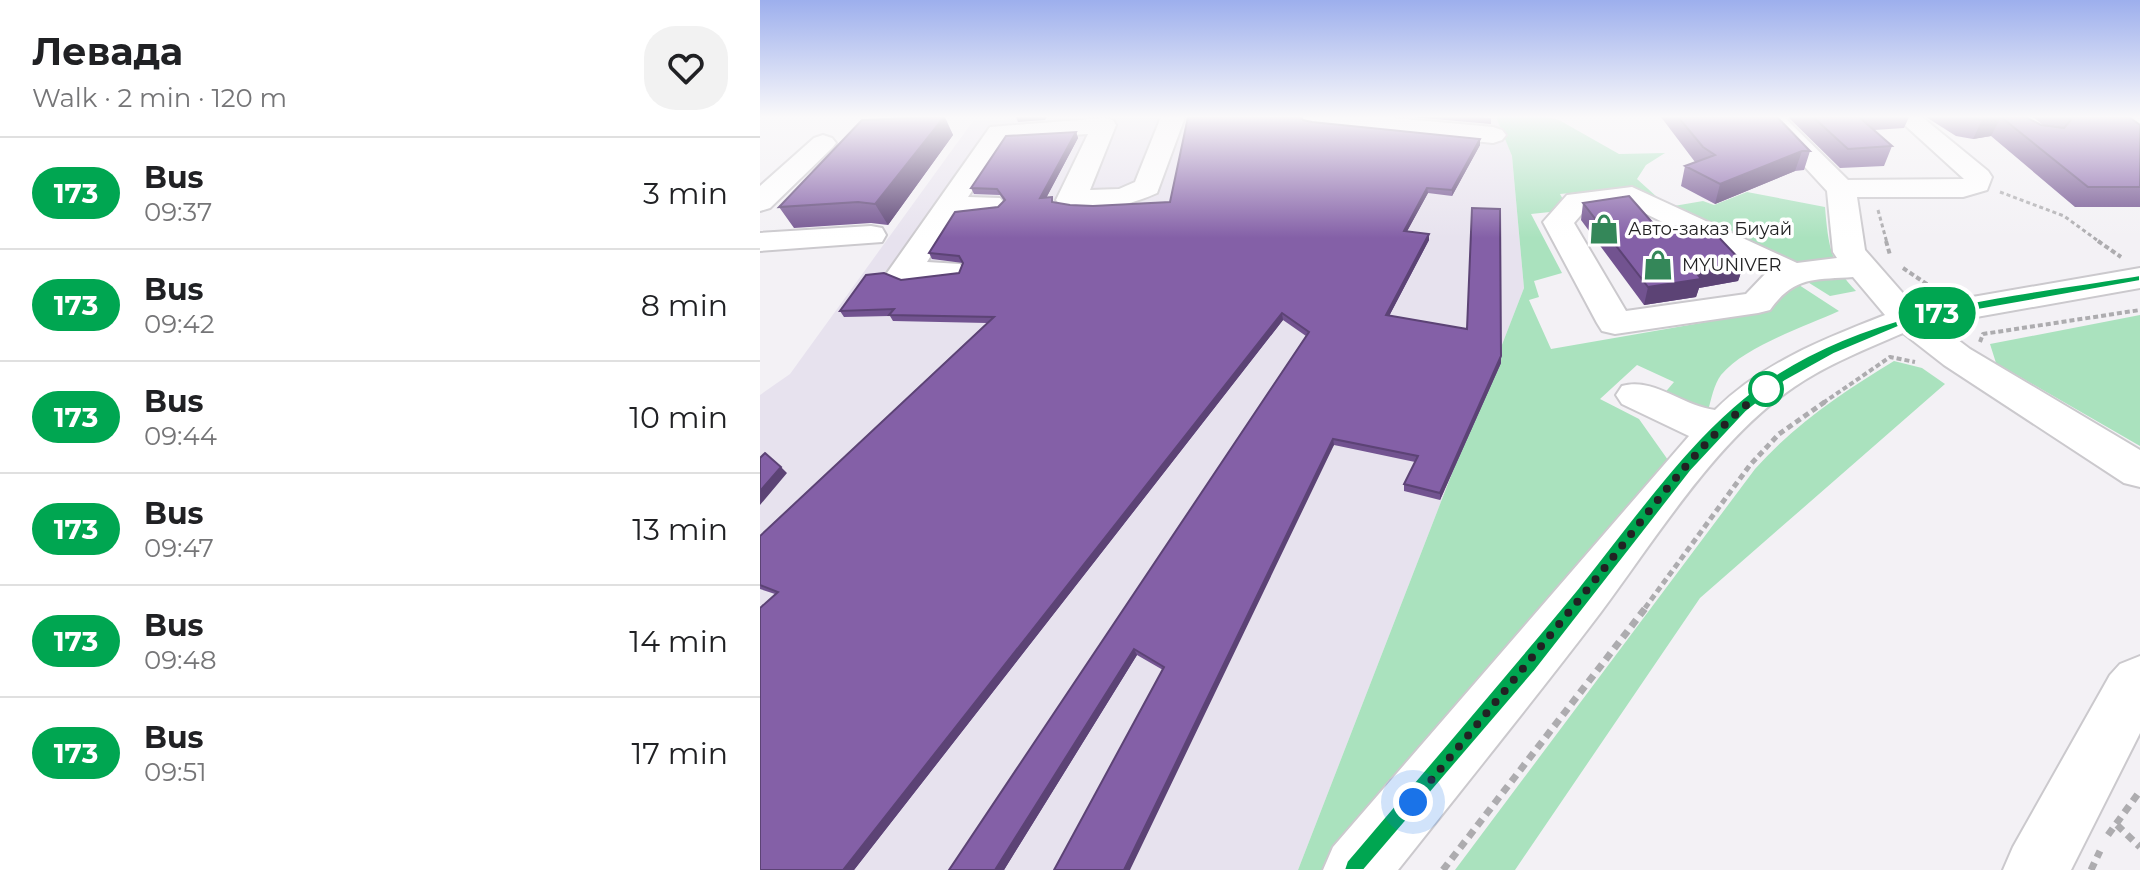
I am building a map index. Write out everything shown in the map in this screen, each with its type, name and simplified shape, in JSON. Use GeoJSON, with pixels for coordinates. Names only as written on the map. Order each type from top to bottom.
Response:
{"type":"FeatureCollection","features":[{"type":"Feature","properties":{"kind":"street"},"geometry":{"type":"LineString","coordinates":[[761,203],[808,158]]}},
{"type":"Feature","properties":{"kind":"street"},"geometry":{"type":"LineString","coordinates":[[948,271],[904,273],[981,158]]}},
{"type":"Feature","properties":{"kind":"street"},"geometry":{"type":"LineString","coordinates":[[1090,158],[1071,200],[1124,197],[1147,187],[1158,158]]}},
{"type":"Feature","properties":{"kind":"street"},"geometry":{"type":"LineString","coordinates":[[1810,158],[1841,189],[1849,252],[1907,319],[1957,357],[2140,471]]}},
{"type":"Feature","properties":{"kind":"street"},"geometry":{"type":"LineString","coordinates":[[1841,189],[1963,188],[1977,184],[1978,177],[1955,158]]}},
{"type":"Feature","properties":{"kind":"street"},"geometry":{"type":"LineString","coordinates":[[1790,272],[1762,292],[1758,303],[1615,323],[1558,222],[1577,201],[1632,196],[1790,272],[1861,267]]}},
{"type":"Feature","properties":{"kind":"street"},"geometry":{"type":"LineString","coordinates":[[946,207],[990,204]]}},
{"type":"Feature","properties":{"kind":"street"},"geometry":{"type":"LineString","coordinates":[[760,242],[871,235]]}},
{"type":"Feature","properties":{"kind":"street"},"geometry":{"type":"LineString","coordinates":[[1356,870],[1527,666],[1685,467],[1724,426],[1780,378],[1829,351],[1907,319],[2132,269]]}},
{"type":"Feature","properties":{"kind":"street"},"geometry":{"type":"LineString","coordinates":[[1636,395],[1692,422],[1724,426]]}},
{"type":"Feature","properties":{"kind":"street"},"geometry":{"type":"LineString","coordinates":[[2036,870],[2130,694],[2140,682]]}},
{"type":"Feature","properties":{"kind":"path"},"geometry":{"type":"LineString","coordinates":[[1977,184],[2064,216],[2132,269]]}},
{"type":"Feature","properties":{"kind":"path"},"geometry":{"type":"LineString","coordinates":[[1873,189],[1892,261],[1935,290]]}},
{"type":"Feature","properties":{"kind":"path"},"geometry":{"type":"LineString","coordinates":[[1977,350],[1983,334],[2140,310]]}},
{"type":"Feature","properties":{"kind":"path"},"geometry":{"type":"LineString","coordinates":[[1443,870],[1675,569],[1750,465],[1779,434],[1890,357],[1920,362]]}},
{"type":"Feature","properties":{"kind":"path"},"geometry":{"type":"LineString","coordinates":[[2091,870],[2110,832],[2140,791]]}},
{"type":"Feature","properties":{"kind":"path"},"geometry":{"type":"LineString","coordinates":[[2117,825],[2140,847]]}},
{"type":"Feature","properties":{"kind":"shaded area"},"geometry":{"type":"Polygon","coordinates":[[[947,158],[1512,158],[1524,288],[1298,870],[760,870],[760,395],[790,374],[947,158]]]}},
{"type":"Feature","properties":{"kind":"green space"},"geometry":{"type":"Polygon","coordinates":[[[1512,158],[1658,158],[1646,165],[1637,179],[1668,207],[1703,201],[1714,205],[1747,192],[1825,207],[1832,252],[1841,272],[1856,291],[1830,296],[1806,281],[1799,285],[1839,311],[1745,355],[1721,375],[1708,411],[1662,396],[1674,382],[1637,365],[1600,399],[1639,419],[1668,460],[1323,870],[1298,870],[1524,288],[1512,158]],[[1634,187],[1560,194],[1569,210],[1531,214],[1562,273],[1534,281],[1539,297],[1529,300],[1551,349],[1764,312],[1789,272],[1645,202],[1634,187]]]}},
{"type":"Feature","properties":{"kind":"green space"},"geometry":{"type":"Polygon","coordinates":[[[2140,315],[2140,446],[1996,363],[1990,344],[2140,315]]]}},
{"type":"Feature","properties":{"kind":"green space"},"geometry":{"type":"Polygon","coordinates":[[[1894,361],[1922,368],[1945,384],[1700,598],[1515,870],[1455,870],[1755,469],[1820,410],[1894,361]]]}},
{"type":"Feature","properties":{"kind":"building"},"geometry":{"type":"Polygon","coordinates":[[[826,158],[912,158],[875,204],[858,202],[779,207],[826,158]]]}},
{"type":"Feature","properties":{"kind":"building"},"geometry":{"type":"Polygon","coordinates":[[[991,158],[1062,158],[1040,198],[1052,197],[1052,202],[1093,206],[1170,202],[1179,158],[1470,158],[1452,190],[1427,188],[1404,231],[1429,234],[1386,315],[1467,329],[1472,208],[1500,209],[1501,356],[1440,493],[1404,484],[1418,456],[1333,439],[1124,870],[1054,870],[1164,667],[1134,649],[995,870],[949,870],[1309,332],[1282,313],[843,870],[760,870],[760,608],[778,592],[760,585],[760,536],[994,317],[889,315],[894,309],[840,311],[866,275],[884,273],[901,280],[959,273],[963,263],[959,256],[929,253],[955,212],[998,207],[1005,200],[997,189],[971,188],[991,158]]]}},
{"type":"Feature","properties":{"kind":"building"},"geometry":{"type":"Polygon","coordinates":[[[1708,158],[1786,158],[1720,184],[1685,166],[1708,158]]]}},
{"type":"Feature","properties":{"kind":"building"},"geometry":{"type":"Polygon","coordinates":[[[2051,158],[2140,158],[2140,187],[2088,187],[2051,158]]]}},
{"type":"Feature","properties":{"kind":"building"},"geometry":{"type":"Polygon","coordinates":[[[1629,196],[1658,229],[1698,224],[1712,230],[1744,264],[1695,271],[1701,279],[1648,287],[1583,203],[1629,196]]]}},
{"type":"Feature","properties":{"kind":"building"},"geometry":{"type":"Polygon","coordinates":[[[765,453],[781,467],[760,491],[760,458],[765,453]]]}},
{"type":"Feature","properties":{"kind":"bus line","name":"173"},"geometry":{"type":"LineString","coordinates":[[1356,870],[1527,666],[1685,467],[1740,409],[1780,378],[1829,351],[1907,319],[2140,278]]}},
{"type":"Feature","properties":{"kind":"place","name":"Авто-заказ Биуай"},"geometry":{"type":"Point","coordinates":[1604,229]}},
{"type":"Feature","properties":{"kind":"place","name":"MYUNIVER"},"geometry":{"type":"Point","coordinates":[1658,265]}},
{"type":"Feature","properties":{"kind":"route"},"geometry":{"type":"LineString","coordinates":[[1413,802],[1527,666],[1685,467],[1740,409],[1766,389]]}}]}
